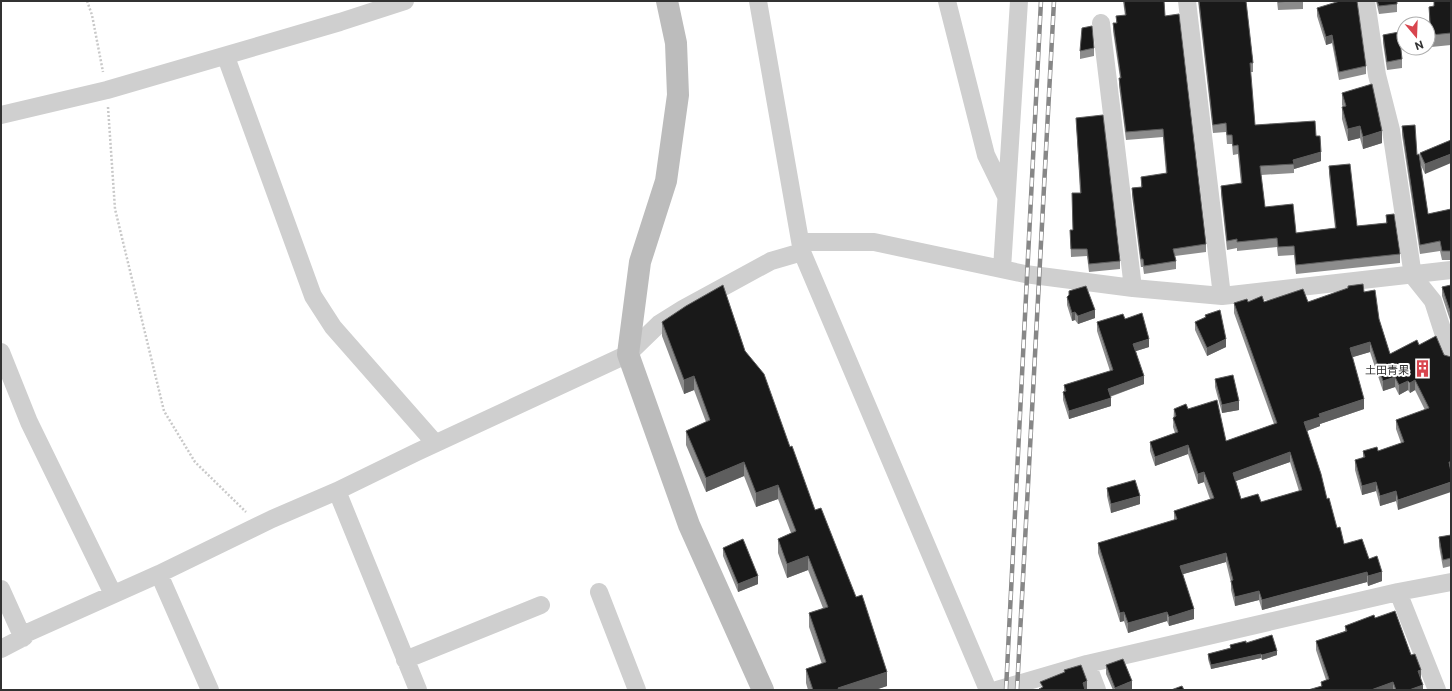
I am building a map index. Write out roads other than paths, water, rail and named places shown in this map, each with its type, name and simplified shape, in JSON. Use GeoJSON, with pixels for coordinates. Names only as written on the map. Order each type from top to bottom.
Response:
{"type":"FeatureCollection","features":[{"type":"Feature","properties":{"kind":"street"},"geometry":{"type":"LineString","coordinates":[[1,115],[107,90],[226,57],[405,1]]}},
{"type":"Feature","properties":{"kind":"street"},"geometry":{"type":"LineString","coordinates":[[667,1],[676,43],[678,95],[666,181],[640,262],[628,354],[689,525],[763,690]]}},
{"type":"Feature","properties":{"kind":"street"},"geometry":{"type":"LineString","coordinates":[[758,1],[802,247],[988,690]]}},
{"type":"Feature","properties":{"kind":"street"},"geometry":{"type":"LineString","coordinates":[[947,1],[986,154],[1007,196]]}},
{"type":"Feature","properties":{"kind":"street"},"geometry":{"type":"LineString","coordinates":[[1002,269],[1019,1]]}},
{"type":"Feature","properties":{"kind":"street"},"geometry":{"type":"LineString","coordinates":[[1187,1],[1222,296]]}},
{"type":"Feature","properties":{"kind":"street"},"geometry":{"type":"LineString","coordinates":[[1366,1],[1377,75],[1391,130],[1413,276],[1433,301],[1451,357]]}},
{"type":"Feature","properties":{"kind":"street"},"geometry":{"type":"LineString","coordinates":[[1101,23],[1133,288]]}},
{"type":"Feature","properties":{"kind":"street"},"geometry":{"type":"LineString","coordinates":[[226,57],[313,296],[333,327],[435,444]]}},
{"type":"Feature","properties":{"kind":"street"},"geometry":{"type":"LineString","coordinates":[[1,649],[23,638],[28,633],[159,574],[260,525],[337,491],[628,354],[659,324],[683,309],[802,247],[874,242],[1025,274],[1133,288],[1222,296],[1413,276],[1451,270]]}},
{"type":"Feature","properties":{"kind":"street"},"geometry":{"type":"LineString","coordinates":[[1,352],[29,422],[113,594]]}},
{"type":"Feature","properties":{"kind":"street"},"geometry":{"type":"LineString","coordinates":[[337,491],[418,690]]}},
{"type":"Feature","properties":{"kind":"street"},"geometry":{"type":"LineString","coordinates":[[159,574],[210,690]]}},
{"type":"Feature","properties":{"kind":"street"},"geometry":{"type":"LineString","coordinates":[[997,690],[1087,664],[1398,592],[1451,582]]}},
{"type":"Feature","properties":{"kind":"street"},"geometry":{"type":"LineString","coordinates":[[1,589],[23,638]]}},
{"type":"Feature","properties":{"kind":"street"},"geometry":{"type":"LineString","coordinates":[[599,592],[636,690]]}},
{"type":"Feature","properties":{"kind":"street"},"geometry":{"type":"LineString","coordinates":[[1398,592],[1437,690]]}},
{"type":"Feature","properties":{"kind":"street"},"geometry":{"type":"LineString","coordinates":[[405,660],[541,605]]}},
{"type":"Feature","properties":{"kind":"street"},"geometry":{"type":"LineString","coordinates":[[1087,664],[1097,690]]}},
{"type":"Feature","properties":{"kind":"railway"},"geometry":{"type":"LineString","coordinates":[[1006,690],[1041,1]]}},
{"type":"Feature","properties":{"kind":"railway"},"geometry":{"type":"LineString","coordinates":[[1017,690],[1054,1]]}},
{"type":"Feature","properties":{"kind":"place","name":"土田青果"},"geometry":{"type":"Point","coordinates":[1422,369]}}]}
